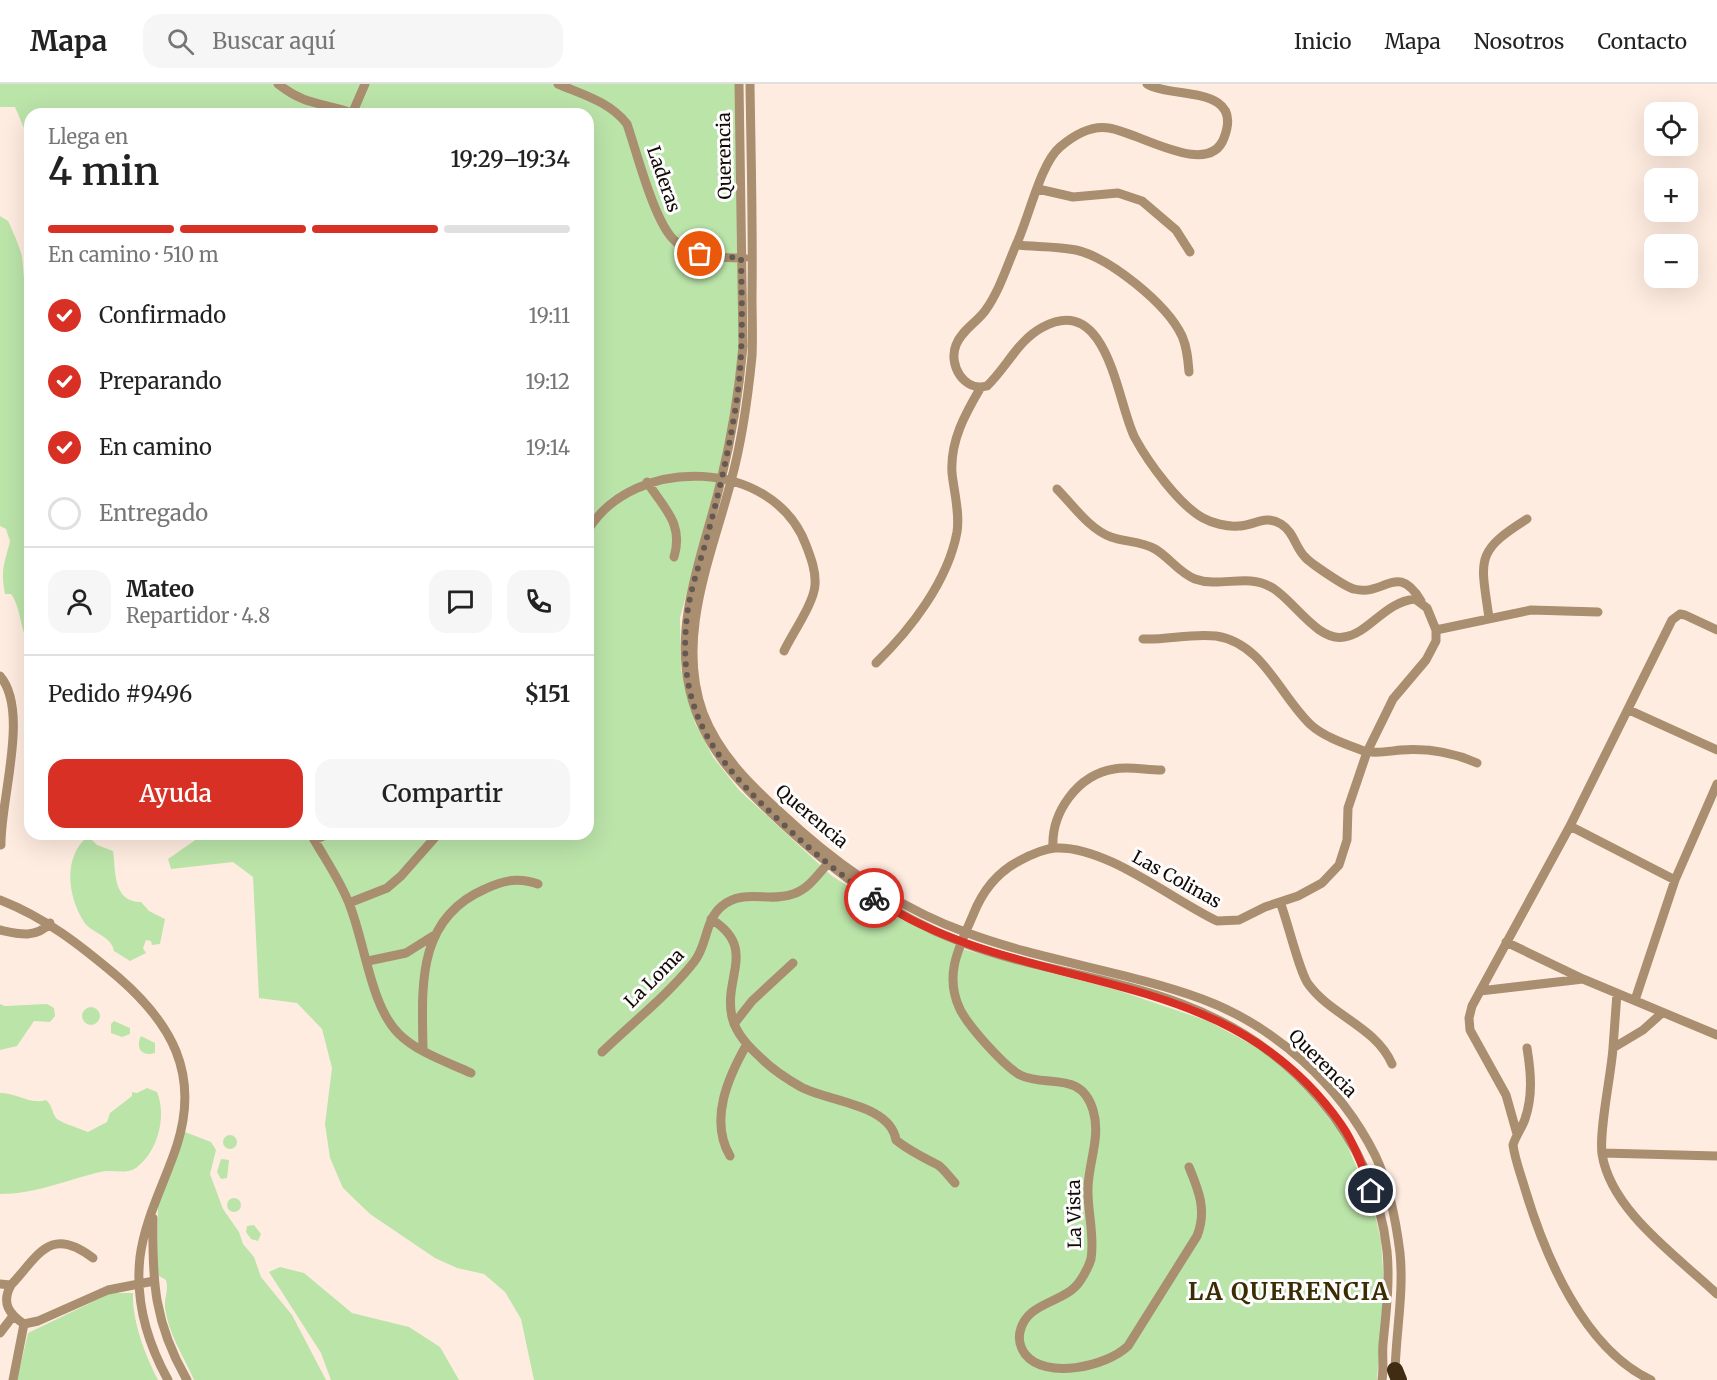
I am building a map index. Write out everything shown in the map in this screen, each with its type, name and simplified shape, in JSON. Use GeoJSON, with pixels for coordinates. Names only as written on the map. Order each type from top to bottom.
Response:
{"type":"FeatureCollection","features":[{"type":"Feature","properties":{"kind":"street"},"geometry":{"type":"LineString","coordinates":[[278,84],[294,97],[329,108]]}},
{"type":"Feature","properties":{"kind":"street"},"geometry":{"type":"LineString","coordinates":[[355,108],[365,84]]}},
{"type":"Feature","properties":{"kind":"street","name":"Laderas"},"geometry":{"type":"LineString","coordinates":[[558,84],[605,103],[618,112],[627,124],[663,225],[674,240],[700,254],[753,258]]}},
{"type":"Feature","properties":{"kind":"street","name":"Querencia"},"geometry":{"type":"LineString","coordinates":[[727,480],[743,346],[739,84]]}},
{"type":"Feature","properties":{"kind":"street","name":"Querencia"},"geometry":{"type":"LineString","coordinates":[[750,84],[753,258],[752,351],[748,392],[696,618],[692,656],[697,691],[714,735],[744,778],[830,861],[902,915],[961,942],[1203,999],[1260,1028],[1293,1052],[1353,1118],[1376,1158],[1390,1201],[1401,1267],[1399,1320],[1393,1377]]}},
{"type":"Feature","properties":{"kind":"street"},"geometry":{"type":"LineString","coordinates":[[981,387],[970,384],[958,373],[954,363],[956,344],[993,298],[1051,156],[1069,140],[1093,128],[1108,128],[1191,155],[1210,153],[1221,144],[1227,120],[1218,101],[1208,95],[1147,84]]}},
{"type":"Feature","properties":{"kind":"street"},"geometry":{"type":"LineString","coordinates":[[1038,189],[1073,197],[1118,193],[1142,201],[1176,230],[1190,252]]}},
{"type":"Feature","properties":{"kind":"street"},"geometry":{"type":"LineString","coordinates":[[1016,246],[1078,251],[1124,274],[1147,293],[1181,334],[1187,349],[1189,372]]}},
{"type":"Feature","properties":{"kind":"street"},"geometry":{"type":"LineString","coordinates":[[876,663],[927,603],[954,543],[957,521],[952,471],[953,453],[965,415],[981,387],[994,380],[1027,338],[1059,321],[1077,322],[1101,344],[1108,356],[1122,397],[1124,413],[1135,438],[1161,476],[1194,512],[1214,523],[1239,526],[1273,520],[1288,529],[1304,556],[1342,584],[1354,589],[1368,590],[1398,580],[1406,582],[1427,608],[1436,630],[1531,610],[1598,612]]}},
{"type":"Feature","properties":{"kind":"street"},"geometry":{"type":"LineString","coordinates":[[594,519],[597,514],[625,493],[646,482],[694,477],[727,480],[760,491],[778,503],[804,537],[813,562],[815,588],[784,651]]}},
{"type":"Feature","properties":{"kind":"street"},"geometry":{"type":"LineString","coordinates":[[646,482],[676,527],[678,537],[674,557]]}},
{"type":"Feature","properties":{"kind":"street"},"geometry":{"type":"LineString","coordinates":[[1056,489],[1108,537],[1147,545],[1194,579],[1219,582],[1245,580],[1269,585],[1283,595],[1318,629],[1336,637],[1353,634],[1400,602],[1415,599],[1421,601]]}},
{"type":"Feature","properties":{"kind":"street"},"geometry":{"type":"LineString","coordinates":[[1489,618],[1482,578],[1484,558],[1493,543],[1527,519]]}},
{"type":"Feature","properties":{"kind":"street"},"geometry":{"type":"LineString","coordinates":[[1517,1134],[1506,1095],[1470,1030],[1469,1018],[1480,991],[1569,826],[1676,616],[1685,615],[1717,630]]}},
{"type":"Feature","properties":{"kind":"street","name":"Las Colinas"},"geometry":{"type":"LineString","coordinates":[[961,942],[978,901],[998,875],[1031,855],[1053,848],[1070,849],[1097,856],[1217,921],[1239,920],[1312,890],[1331,875],[1338,865],[1347,840],[1348,808],[1367,752],[1393,699],[1434,647],[1436,630]]}},
{"type":"Feature","properties":{"kind":"street"},"geometry":{"type":"LineString","coordinates":[[1143,639],[1217,636],[1246,648],[1268,669],[1287,699],[1313,727],[1367,752],[1434,750],[1456,754],[1477,763]]}},
{"type":"Feature","properties":{"kind":"street"},"geometry":{"type":"LineString","coordinates":[[0,676],[9,693],[14,715],[0,823],[1,845]]}},
{"type":"Feature","properties":{"kind":"street"},"geometry":{"type":"LineString","coordinates":[[1629,710],[1717,750]]}},
{"type":"Feature","properties":{"kind":"street"},"geometry":{"type":"LineString","coordinates":[[1053,848],[1056,820],[1068,799],[1082,783],[1096,774],[1115,768],[1161,770]]}},
{"type":"Feature","properties":{"kind":"street"},"geometry":{"type":"LineString","coordinates":[[1635,1000],[1675,880],[1717,784]]}},
{"type":"Feature","properties":{"kind":"street"},"geometry":{"type":"LineString","coordinates":[[1569,826],[1675,880]]}},
{"type":"Feature","properties":{"kind":"street"},"geometry":{"type":"LineString","coordinates":[[315,840],[349,903],[382,1011],[399,1034],[423,1050],[471,1073]]}},
{"type":"Feature","properties":{"kind":"street"},"geometry":{"type":"LineString","coordinates":[[349,903],[387,888],[401,876],[433,840]]}},
{"type":"Feature","properties":{"kind":"street","name":"Querencia"},"geometry":{"type":"LineString","coordinates":[[830,861],[886,893],[965,933],[1115,980],[1200,1011],[1253,1040],[1286,1063],[1317,1094],[1342,1126],[1360,1160],[1377,1206],[1387,1252],[1386,1319],[1393,1377]]}},
{"type":"Feature","properties":{"kind":"street","name":"La Loma"},"geometry":{"type":"LineString","coordinates":[[602,1052],[693,964],[711,919],[723,905],[734,898],[792,895],[811,882],[830,861]]}},
{"type":"Feature","properties":{"kind":"street"},"geometry":{"type":"LineString","coordinates":[[368,961],[406,953],[433,936],[451,913],[478,891],[510,880],[524,879],[538,884]]}},
{"type":"Feature","properties":{"kind":"street"},"geometry":{"type":"LineString","coordinates":[[0,900],[50,923],[142,997],[173,1041],[186,1103],[177,1146],[153,1210],[140,1255],[138,1283],[144,1321],[158,1362],[168,1380]]}},
{"type":"Feature","properties":{"kind":"street"},"geometry":{"type":"LineString","coordinates":[[1280,902],[1310,988],[1351,1022],[1371,1035],[1386,1049],[1392,1064]]}},
{"type":"Feature","properties":{"kind":"street"},"geometry":{"type":"LineString","coordinates":[[902,915],[919,918],[951,933],[965,933]]}},
{"type":"Feature","properties":{"kind":"street"},"geometry":{"type":"LineString","coordinates":[[711,919],[721,926],[735,943],[737,958],[732,999],[734,1024],[747,1044],[776,1071],[802,1088],[881,1116],[894,1131],[896,1140],[931,1164],[939,1166],[955,1183]]}},
{"type":"Feature","properties":{"kind":"street"},"geometry":{"type":"LineString","coordinates":[[0,930],[28,934],[41,931],[50,923]]}},
{"type":"Feature","properties":{"kind":"street"},"geometry":{"type":"LineString","coordinates":[[423,1050],[423,979],[433,936]]}},
{"type":"Feature","properties":{"kind":"street","name":"La Vista"},"geometry":{"type":"LineString","coordinates":[[961,942],[953,964],[953,988],[960,1009],[975,1030],[1020,1074],[1034,1079],[1060,1080],[1083,1093],[1092,1107],[1096,1124],[1088,1186],[1088,1215],[1092,1241],[1090,1262],[1079,1283],[1066,1294],[1034,1310],[1025,1319],[1020,1330],[1019,1344],[1027,1358],[1038,1368],[1055,1372],[1074,1370],[1116,1358],[1128,1346],[1197,1236],[1203,1221],[1201,1200],[1189,1167]]}},
{"type":"Feature","properties":{"kind":"street"},"geometry":{"type":"LineString","coordinates":[[1506,942],[1583,979],[1717,1035]]}},
{"type":"Feature","properties":{"kind":"street"},"geometry":{"type":"LineString","coordinates":[[734,1024],[753,1001],[793,963]]}},
{"type":"Feature","properties":{"kind":"street"},"geometry":{"type":"LineString","coordinates":[[1480,991],[1583,979]]}},
{"type":"Feature","properties":{"kind":"street"},"geometry":{"type":"LineString","coordinates":[[1617,993],[1602,1153],[1618,1197],[1642,1224],[1717,1294]]}},
{"type":"Feature","properties":{"kind":"street"},"geometry":{"type":"LineString","coordinates":[[1613,1048],[1643,1030],[1662,1013]]}},
{"type":"Feature","properties":{"kind":"street"},"geometry":{"type":"LineString","coordinates":[[730,1155],[721,1141],[720,1110],[737,1062],[747,1044]]}},
{"type":"Feature","properties":{"kind":"street"},"geometry":{"type":"LineString","coordinates":[[1527,1048],[1532,1077],[1531,1094],[1524,1123],[1513,1145],[1549,1258],[1592,1329],[1610,1353],[1624,1366],[1651,1380]]}},
{"type":"Feature","properties":{"kind":"street"},"geometry":{"type":"LineString","coordinates":[[1602,1153],[1717,1156]]}},
{"type":"Feature","properties":{"kind":"street"},"geometry":{"type":"LineString","coordinates":[[1377,1206],[1390,1201]]}},
{"type":"Feature","properties":{"kind":"street"},"geometry":{"type":"LineString","coordinates":[[153,1210],[153,1281],[166,1336],[187,1380]]}},
{"type":"Feature","properties":{"kind":"street"},"geometry":{"type":"LineString","coordinates":[[93,1258],[78,1246],[63,1243],[52,1244],[34,1256],[10,1285],[6,1302],[13,1316],[24,1324],[38,1321],[108,1290],[153,1281]]}},
{"type":"Feature","properties":{"kind":"street"},"geometry":{"type":"LineString","coordinates":[[0,1284],[10,1285]]}},
{"type":"Feature","properties":{"kind":"street"},"geometry":{"type":"LineString","coordinates":[[0,1333],[13,1316]]}},
{"type":"Feature","properties":{"kind":"street"},"geometry":{"type":"LineString","coordinates":[[1386,1319],[1399,1320]]}},
{"type":"Feature","properties":{"kind":"street"},"geometry":{"type":"LineString","coordinates":[[13,1380],[24,1324]]}},
{"type":"Feature","properties":{"kind":"green space","name":"LA QUERENCIA"},"geometry":{"type":"Polygon","coordinates":[[[0,84],[737,84],[741,347],[724,453],[680,618],[681,669],[695,723],[713,757],[739,790],[832,876],[897,917],[966,950],[1117,990],[1208,1021],[1264,1051],[1307,1090],[1344,1138],[1373,1206],[1381,1241],[1384,1285],[1377,1380],[534,1380],[521,1319],[505,1292],[484,1274],[457,1268],[435,1258],[370,1214],[343,1188],[330,1158],[325,1124],[332,1068],[322,1029],[297,1003],[259,998],[253,877],[233,862],[171,869],[168,859],[195,840],[594,840],[594,108],[24,108],[24,128],[15,107],[0,107],[0,84]]]}},
{"type":"Feature","properties":{"kind":"green space"},"geometry":{"type":"Polygon","coordinates":[[[0,216],[8,221],[20,250],[24,275],[24,633],[15,600],[11,594],[5,594],[4,566],[10,541],[6,529],[0,526],[0,216]]]}},
{"type":"Feature","properties":{"kind":"green space"},"geometry":{"type":"Polygon","coordinates":[[[84,840],[92,840],[97,845],[113,851],[120,891],[125,897],[141,902],[149,911],[165,919],[160,944],[152,945],[151,941],[146,940],[143,948],[146,953],[130,961],[114,951],[105,938],[87,926],[71,890],[71,866],[84,840]]]}},
{"type":"Feature","properties":{"kind":"green space"},"geometry":{"type":"Polygon","coordinates":[[[0,1004],[5,1006],[47,1004],[54,1008],[55,1016],[50,1022],[34,1021],[17,1046],[0,1050],[0,1004]]]}},
{"type":"Feature","properties":{"kind":"green space"},"geometry":{"type":"Polygon","coordinates":[[[87,1007],[95,1007],[100,1012],[98,1023],[87,1025],[82,1020],[82,1012],[87,1007]]]}},
{"type":"Feature","properties":{"kind":"green space"},"geometry":{"type":"Polygon","coordinates":[[[114,1021],[130,1028],[130,1034],[122,1037],[111,1033],[111,1024],[114,1021]]]}},
{"type":"Feature","properties":{"kind":"green space"},"geometry":{"type":"Polygon","coordinates":[[[141,1036],[155,1043],[155,1053],[143,1053],[139,1048],[141,1036]]]}},
{"type":"Feature","properties":{"kind":"green space"},"geometry":{"type":"Polygon","coordinates":[[[147,1088],[157,1092],[161,1122],[150,1153],[136,1168],[128,1171],[100,1172],[38,1189],[0,1194],[0,1093],[34,1101],[46,1100],[58,1120],[88,1132],[107,1122],[110,1113],[132,1096],[132,1092],[137,1093],[147,1088]]]}},
{"type":"Feature","properties":{"kind":"green space"},"geometry":{"type":"Polygon","coordinates":[[[185,1132],[211,1142],[216,1150],[210,1174],[223,1209],[239,1232],[243,1244],[254,1257],[261,1277],[292,1315],[326,1380],[194,1380],[169,1327],[165,1308],[166,1280],[159,1276],[157,1269],[158,1204],[185,1132]]]}},
{"type":"Feature","properties":{"kind":"green space"},"geometry":{"type":"Polygon","coordinates":[[[230,1135],[235,1137],[237,1142],[235,1147],[230,1149],[225,1147],[223,1142],[225,1137],[230,1135]]]}},
{"type":"Feature","properties":{"kind":"green space"},"geometry":{"type":"Polygon","coordinates":[[[221,1159],[229,1160],[227,1178],[221,1179],[217,1172],[221,1159]]]}},
{"type":"Feature","properties":{"kind":"green space"},"geometry":{"type":"Polygon","coordinates":[[[234,1198],[239,1200],[241,1205],[239,1210],[234,1212],[229,1210],[227,1205],[229,1200],[234,1198]]]}},
{"type":"Feature","properties":{"kind":"green space"},"geometry":{"type":"Polygon","coordinates":[[[254,1225],[261,1234],[258,1241],[251,1239],[246,1232],[247,1226],[254,1225]]]}},
{"type":"Feature","properties":{"kind":"green space"},"geometry":{"type":"Polygon","coordinates":[[[280,1267],[304,1273],[352,1313],[409,1327],[440,1347],[459,1380],[331,1380],[321,1353],[269,1272],[280,1267]]]}},
{"type":"Feature","properties":{"kind":"green space"},"geometry":{"type":"Polygon","coordinates":[[[111,1293],[133,1293],[140,1338],[158,1380],[17,1380],[28,1333],[111,1293]]]}},
{"type":"Feature","properties":{"kind":"way so far"},"geometry":{"type":"LineString","coordinates":[[700,254],[741,258],[743,346],[734,416],[722,479],[690,596],[687,615],[686,667],[690,692],[705,735],[716,754],[740,784],[827,865],[874,898]]}},
{"type":"Feature","properties":{"kind":"district","name":"LA QUERENCIA"},"geometry":{"type":"Point","coordinates":[1289,1291]}},
{"type":"Feature","properties":{"kind":"route"},"geometry":{"type":"LineString","coordinates":[[874,898],[902,915],[961,942],[1179,1003],[1200,1011],[1253,1040],[1286,1063],[1335,1116],[1360,1160],[1371,1191]]}}]}
